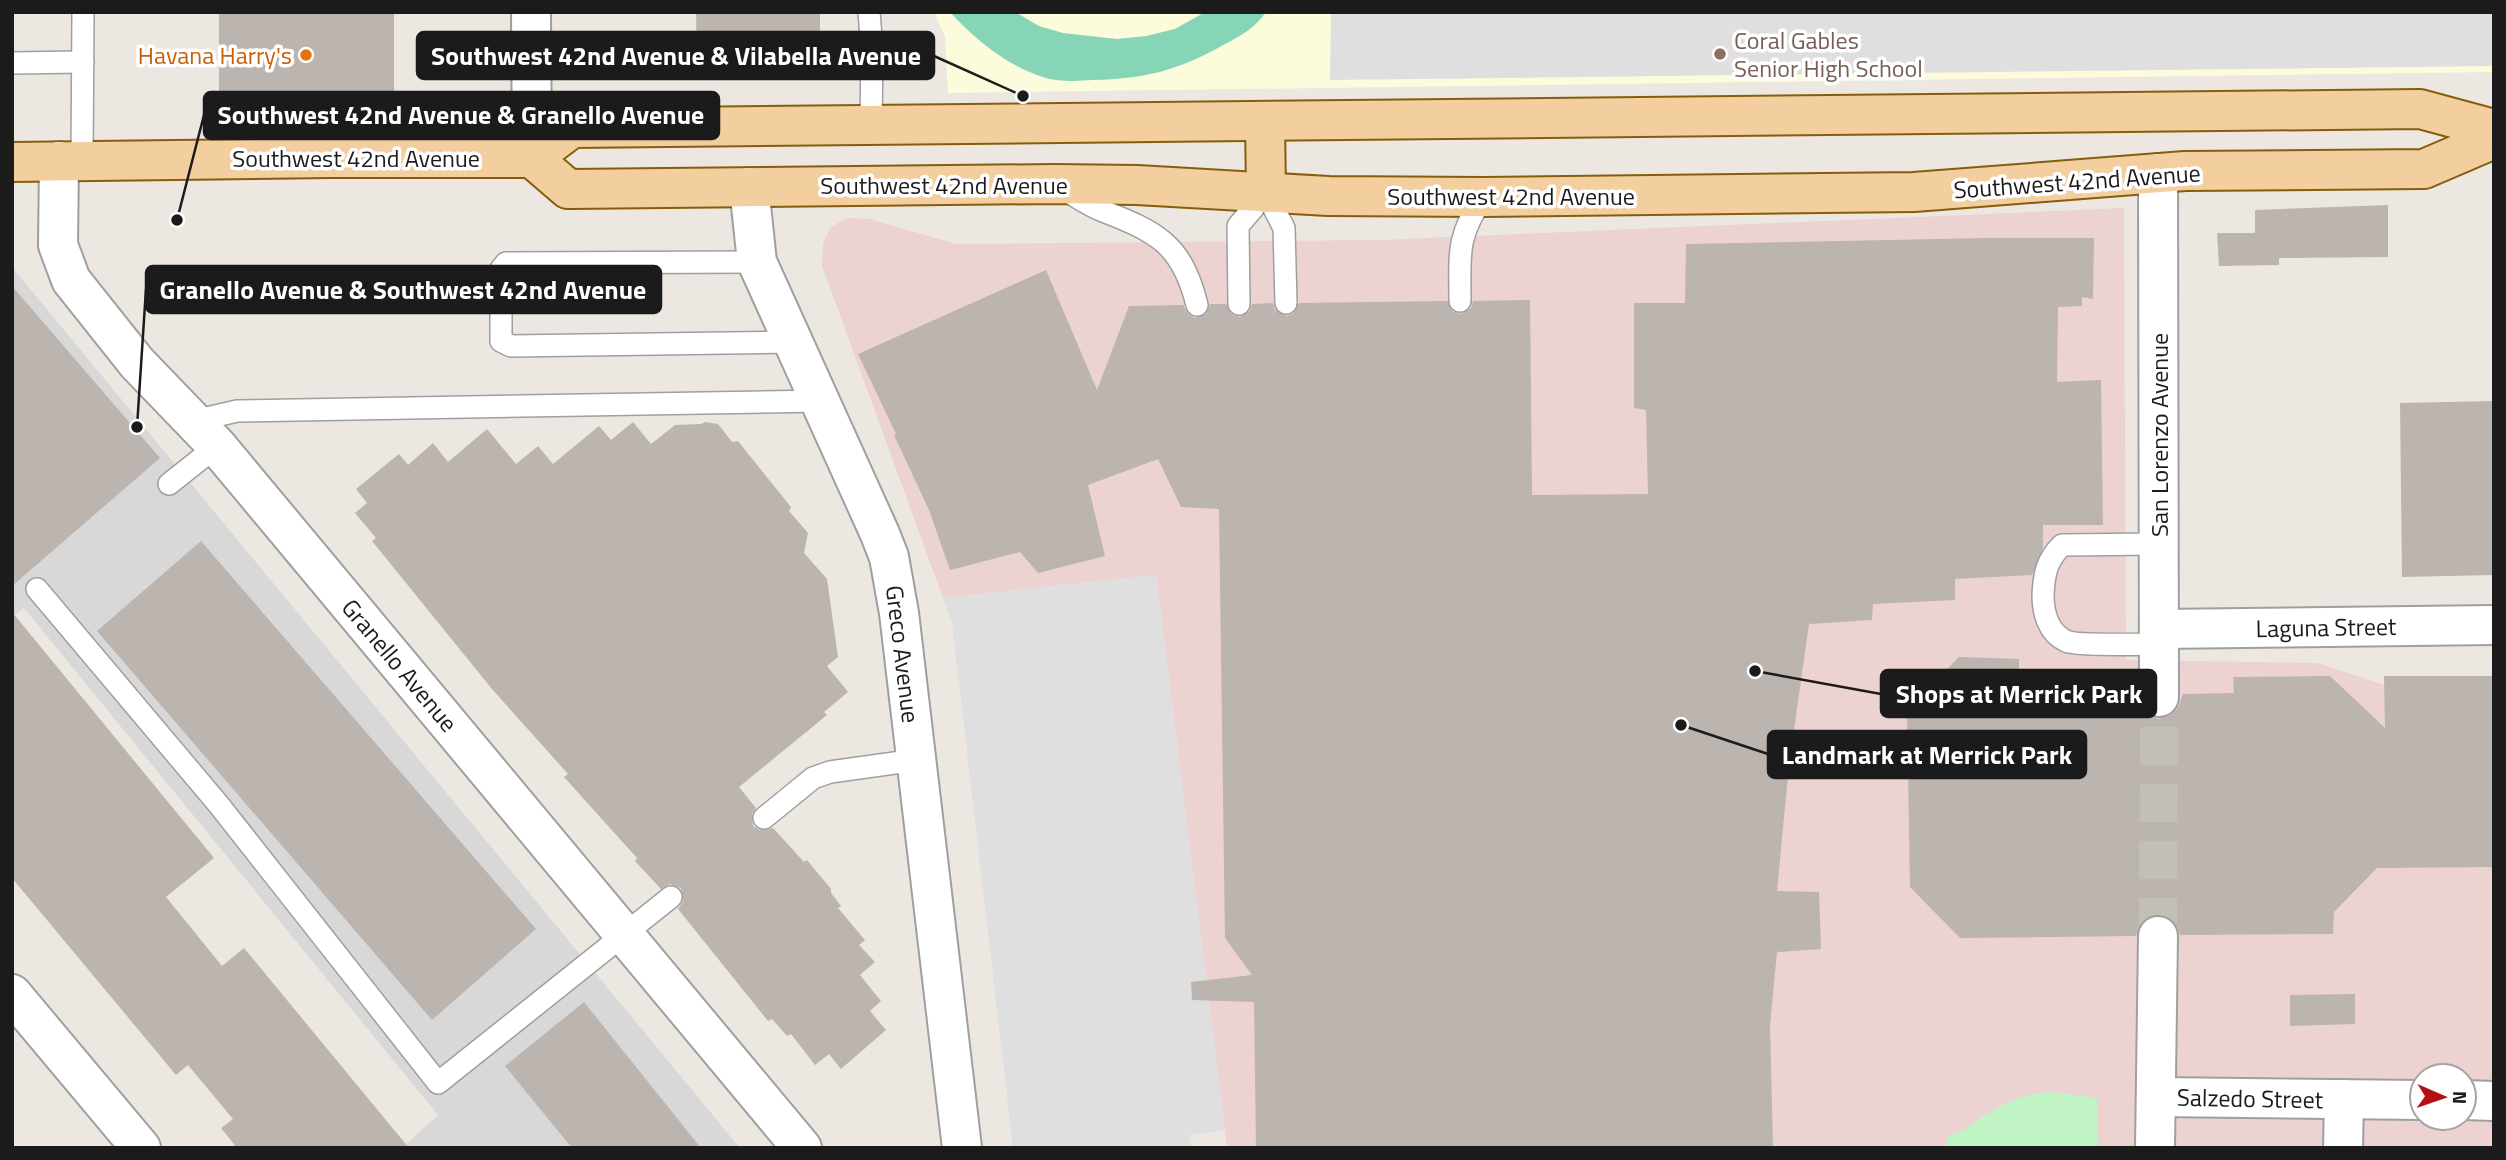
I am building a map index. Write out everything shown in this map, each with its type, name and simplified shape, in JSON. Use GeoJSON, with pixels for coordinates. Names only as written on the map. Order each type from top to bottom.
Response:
{"type":"FeatureCollection","features":[{"type":"Feature","properties":{"kind":"main road"},"geometry":{"type":"LineString","coordinates":[[532,158],[572,128],[2420,109],[2494,130]]}},
{"type":"Feature","properties":{"kind":"main road"},"geometry":{"type":"LineString","coordinates":[[1265,121],[1266,193]]}},
{"type":"Feature","properties":{"kind":"main road","name":"Southwest 42nd Avenue"},"geometry":{"type":"LineString","coordinates":[[12,162],[532,158],[568,189],[1054,184],[1137,185],[1266,193],[1483,197],[1914,192],[2158,173],[2424,169],[2494,139]]}},
{"type":"Feature","properties":{"kind":"street"},"geometry":{"type":"LineString","coordinates":[[531,12],[532,158]]}},
{"type":"Feature","properties":{"kind":"street","name":"Granello Avenue"},"geometry":{"type":"LineString","coordinates":[[70,161],[58,245],[71,280],[137,363],[206,434],[802,1148]]}},
{"type":"Feature","properties":{"kind":"street","name":"San Lorenzo Avenue"},"geometry":{"type":"LineString","coordinates":[[2158,173],[2159,697]]}},
{"type":"Feature","properties":{"kind":"street","name":"Greco Avenue"},"geometry":{"type":"LineString","coordinates":[[749,187],[757,262],[889,557],[899,613],[962,1148]]}},
{"type":"Feature","properties":{"kind":"street","name":"Laguna Street"},"geometry":{"type":"LineString","coordinates":[[2159,636],[2494,625]]}},
{"type":"Feature","properties":{"kind":"street"},"geometry":{"type":"LineString","coordinates":[[2155,1148],[2158,936]]}},
{"type":"Feature","properties":{"kind":"street"},"geometry":{"type":"LineString","coordinates":[[12,994],[141,1148]]}},
{"type":"Feature","properties":{"kind":"street","name":"Salzedo Street"},"geometry":{"type":"LineString","coordinates":[[2157,1097],[2408,1100]]}},
{"type":"Feature","properties":{"kind":"street","name":"Salzedo Street"},"geometry":{"type":"LineString","coordinates":[[2343,1148],[2344,1099]]}},
{"type":"Feature","properties":{"kind":"lane"},"geometry":{"type":"LineString","coordinates":[[70,161],[83,62],[83,12]]}},
{"type":"Feature","properties":{"kind":"lane"},"geometry":{"type":"LineString","coordinates":[[869,12],[872,50],[871,125]]}},
{"type":"Feature","properties":{"kind":"lane"},"geometry":{"type":"LineString","coordinates":[[12,63],[83,62]]}},
{"type":"Feature","properties":{"kind":"lane"},"geometry":{"type":"LineString","coordinates":[[1054,184],[1101,211],[1134,222],[1167,244],[1181,264],[1197,304]]}},
{"type":"Feature","properties":{"kind":"lane"},"geometry":{"type":"LineString","coordinates":[[1239,304],[1238,226],[1266,193],[1284,228],[1286,303]]}},
{"type":"Feature","properties":{"kind":"lane"},"geometry":{"type":"LineString","coordinates":[[1460,301],[1461,239],[1469,218],[1483,197]]}},
{"type":"Feature","properties":{"kind":"lane"},"geometry":{"type":"LineString","coordinates":[[757,262],[506,263],[501,270],[501,341],[511,346],[793,342]]}},
{"type":"Feature","properties":{"kind":"lane"},"geometry":{"type":"LineString","coordinates":[[169,484],[206,434],[237,411],[820,401]]}},
{"type":"Feature","properties":{"kind":"lane"},"geometry":{"type":"LineString","coordinates":[[2159,544],[2062,545],[2051,556],[2044,579],[2043,599],[2044,615],[2053,631],[2066,642],[2159,636]]}},
{"type":"Feature","properties":{"kind":"lane"},"geometry":{"type":"LineString","coordinates":[[37,589],[219,805],[438,1083],[671,897]]}},
{"type":"Feature","properties":{"kind":"lane"},"geometry":{"type":"LineString","coordinates":[[764,818],[813,778],[831,772],[916,760]]}},
{"type":"Feature","properties":{"kind":"shaded area","name":"Coral Gables Senior High School"},"geometry":{"type":"Polygon","coordinates":[[[934,12],[2494,12],[2494,72],[948,93],[945,37],[934,12]]]}},
{"type":"Feature","properties":{"kind":"shaded area","name":"Coral Gables Senior High School"},"geometry":{"type":"Polygon","coordinates":[[[1331,12],[2494,12],[2494,66],[1330,80],[1331,12]]]}},
{"type":"Feature","properties":{"kind":"shaded area"},"geometry":{"type":"Polygon","coordinates":[[[2124,208],[2126,660],[2318,663],[2382,684],[2494,679],[2494,1148],[1227,1148],[1156,575],[943,598],[822,266],[823,243],[831,227],[847,218],[870,219],[956,244],[1381,240],[2124,208]]]}},
{"type":"Feature","properties":{"kind":"shaded area"},"geometry":{"type":"Polygon","coordinates":[[[12,267],[740,1148],[402,1148],[438,1115],[24,608],[12,617],[12,267]]]}},
{"type":"Feature","properties":{"kind":"shaded area"},"geometry":{"type":"Polygon","coordinates":[[[1156,575],[1225,1130],[1189,1135],[1191,1148],[1013,1148],[952,623],[943,598],[1156,575]]]}},
{"type":"Feature","properties":{"kind":"green space"},"geometry":{"type":"Polygon","coordinates":[[[950,12],[1015,12],[1039,26],[1063,33],[1117,39],[1175,29],[1205,12],[1266,12],[1243,34],[1177,67],[1130,78],[1070,81],[1046,78],[1006,60],[970,33],[950,12]]]}},
{"type":"Feature","properties":{"kind":"green space"},"geometry":{"type":"Polygon","coordinates":[[[2049,1092],[2097,1098],[2097,1148],[1947,1148],[1948,1136],[1966,1128],[1998,1107],[2026,1096],[2049,1092]]]}},
{"type":"Feature","properties":{"kind":"building","name":"Havana Harry's"},"geometry":{"type":"Polygon","coordinates":[[[219,12],[394,12],[394,99],[219,99],[219,12]]]}},
{"type":"Feature","properties":{"kind":"building"},"geometry":{"type":"Polygon","coordinates":[[[696,12],[820,12],[820,60],[697,62],[696,12]]]}},
{"type":"Feature","properties":{"kind":"building"},"geometry":{"type":"Polygon","coordinates":[[[2388,205],[2388,257],[2279,258],[2279,265],[2219,266],[2217,233],[2255,233],[2255,210],[2388,205]]]}},
{"type":"Feature","properties":{"kind":"building"},"geometry":{"type":"Polygon","coordinates":[[[2094,238],[2093,299],[2082,297],[2082,306],[2058,307],[2057,382],[2101,380],[2103,525],[2043,525],[2043,548],[2032,575],[1955,579],[1955,600],[1873,604],[1872,620],[1809,624],[1789,765],[1777,891],[1819,892],[1821,949],[1777,952],[1770,1025],[1773,1148],[1256,1148],[1254,1002],[1192,1000],[1191,982],[1252,975],[1225,938],[1219,509],[1181,507],[1158,459],[1088,485],[1105,556],[1038,573],[1020,552],[950,570],[929,510],[858,354],[1046,270],[1097,390],[1129,306],[1183,305],[1188,314],[1195,318],[1206,314],[1210,304],[1226,304],[1232,315],[1240,317],[1250,311],[1252,304],[1273,303],[1275,310],[1286,316],[1293,314],[1299,303],[1447,301],[1453,312],[1461,314],[1471,308],[1473,301],[1530,300],[1532,495],[1648,494],[1646,410],[1634,408],[1634,303],[1685,303],[1686,244],[2094,238]]]}},
{"type":"Feature","properties":{"kind":"building"},"geometry":{"type":"Polygon","coordinates":[[[12,286],[160,458],[12,586],[12,286]]]}},
{"type":"Feature","properties":{"kind":"building"},"geometry":{"type":"Polygon","coordinates":[[[2494,401],[2494,575],[2402,577],[2400,403],[2494,401]]]}},
{"type":"Feature","properties":{"kind":"building"},"geometry":{"type":"Polygon","coordinates":[[[633,422],[651,444],[675,425],[705,422],[718,424],[732,442],[738,441],[791,507],[789,511],[808,533],[804,553],[827,579],[838,657],[827,666],[848,692],[824,712],[827,715],[739,787],[756,808],[752,814],[753,826],[760,830],[773,828],[804,862],[807,860],[831,889],[841,906],[838,908],[865,940],[859,945],[875,962],[860,975],[881,1001],[870,1011],[886,1030],[841,1069],[829,1054],[815,1065],[791,1034],[787,1036],[772,1019],[768,1021],[678,909],[683,901],[681,888],[670,884],[661,889],[635,861],[637,858],[564,777],[568,774],[492,689],[372,541],[376,538],[355,513],[367,503],[356,489],[399,454],[408,465],[433,443],[448,462],[487,429],[516,464],[538,446],[553,464],[599,426],[611,440],[633,422]]]}},
{"type":"Feature","properties":{"kind":"building"},"geometry":{"type":"Polygon","coordinates":[[[201,541],[536,929],[432,1020],[97,631],[201,541]]]}},
{"type":"Feature","properties":{"kind":"building"},"geometry":{"type":"Polygon","coordinates":[[[12,612],[214,858],[166,897],[222,966],[244,948],[409,1148],[237,1148],[221,1128],[233,1119],[188,1065],[176,1075],[12,878],[12,612]]]}},
{"type":"Feature","properties":{"kind":"building"},"geometry":{"type":"Polygon","coordinates":[[[1959,657],[2019,659],[2019,679],[2087,677],[2087,695],[2137,697],[2140,709],[2148,716],[2158,719],[2169,716],[2178,708],[2183,694],[2234,693],[2233,677],[2330,676],[2385,728],[2384,676],[2494,676],[2494,867],[2377,868],[2334,912],[2333,934],[2180,935],[2170,918],[2158,914],[2147,917],[2140,924],[2136,936],[1960,938],[1910,887],[1907,710],[1959,657]]]}},
{"type":"Feature","properties":{"kind":"building"},"geometry":{"type":"Polygon","coordinates":[[[2355,994],[2355,1024],[2290,1026],[2290,995],[2355,994]]]}},
{"type":"Feature","properties":{"kind":"building"},"geometry":{"type":"Polygon","coordinates":[[[584,1002],[701,1148],[572,1148],[505,1066],[584,1002]]]}},
{"type":"Feature","properties":{"kind":"tunnel"},"geometry":{"type":"LineString","coordinates":[[2158,936],[2159,697]]}},
{"type":"Feature","properties":{"kind":"place","name":"Coral Gables Senior High School"},"geometry":{"type":"Point","coordinates":[1720,54]}},
{"type":"Feature","properties":{"kind":"place","name":"Havana Harry's"},"geometry":{"type":"Point","coordinates":[306,55]}},
{"type":"Feature","properties":{"kind":"place","name":"Southwest 42nd Avenue & Vilabella Avenue"},"geometry":{"type":"Point","coordinates":[1023,96]}},
{"type":"Feature","properties":{"kind":"place","name":"Southwest 42nd Avenue & Granello Avenue"},"geometry":{"type":"Point","coordinates":[177,220]}},
{"type":"Feature","properties":{"kind":"place","name":"Granello Avenue & Southwest 42nd Avenue"},"geometry":{"type":"Point","coordinates":[137,427]}},
{"type":"Feature","properties":{"kind":"place","name":"Shops at Merrick Park"},"geometry":{"type":"Point","coordinates":[1755,671]}},
{"type":"Feature","properties":{"kind":"place","name":"Landmark at Merrick Park"},"geometry":{"type":"Point","coordinates":[1681,725]}}]}
